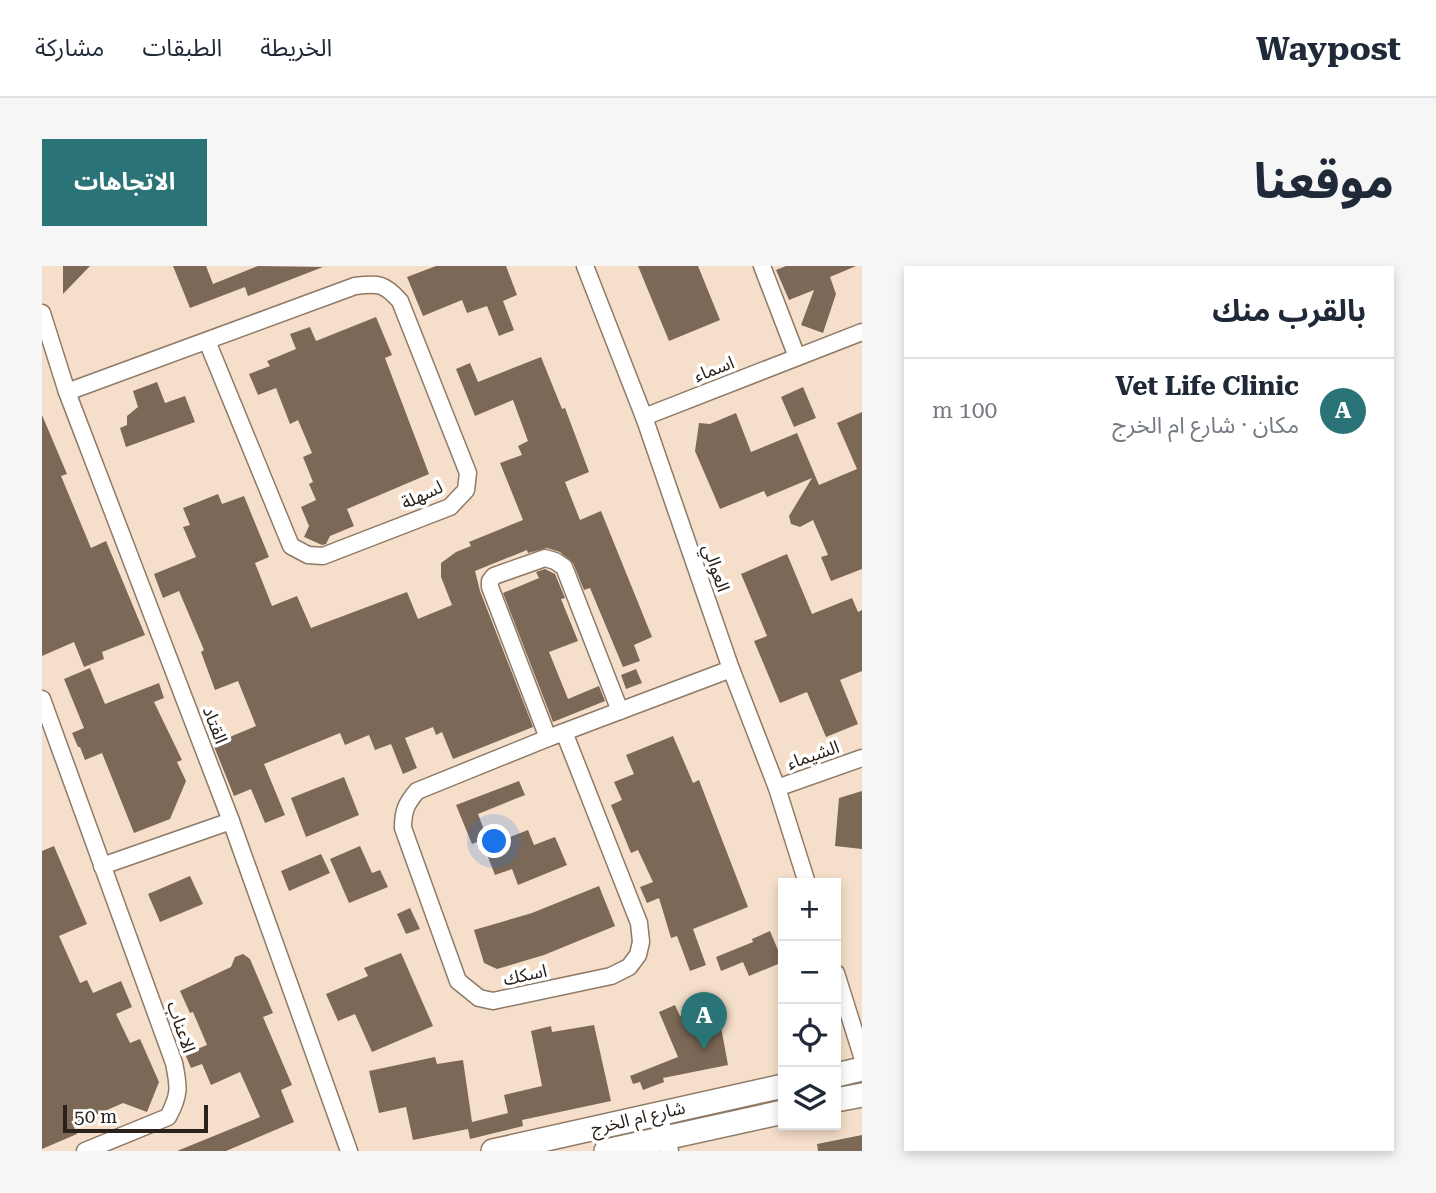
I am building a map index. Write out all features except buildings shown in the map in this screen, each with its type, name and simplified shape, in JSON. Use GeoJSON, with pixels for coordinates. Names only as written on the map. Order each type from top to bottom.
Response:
{"type":"FeatureCollection","features":[{"type":"Feature","properties":{"kind":"street","name":"العوالي"},"geometry":{"type":"LineString","coordinates":[[585,266],[644,417],[731,669],[777,788],[805,878]]}},
{"type":"Feature","properties":{"kind":"street"},"geometry":{"type":"LineString","coordinates":[[762,266],[797,357]]}},
{"type":"Feature","properties":{"kind":"street","name":"لسهلة"},"geometry":{"type":"LineString","coordinates":[[67,392],[355,286],[375,283],[389,288],[400,300],[468,473],[466,490],[450,507],[323,556],[308,555],[291,546],[207,341]]}},
{"type":"Feature","properties":{"kind":"street","name":"القتاد"},"geometry":{"type":"LineString","coordinates":[[42,313],[67,392],[231,821],[349,1151]]}},
{"type":"Feature","properties":{"kind":"street","name":"اسماء"},"geometry":{"type":"LineString","coordinates":[[644,417],[862,332]]}},
{"type":"Feature","properties":{"kind":"street"},"geometry":{"type":"LineString","coordinates":[[548,738],[490,587],[494,576],[545,558],[564,567],[620,711]]}},
{"type":"Feature","properties":{"kind":"street","name":"اسكك"},"geometry":{"type":"LineString","coordinates":[[564,732],[639,923],[641,942],[638,955],[629,967],[611,976],[493,1001],[479,998],[458,981],[403,828],[403,811],[417,791],[548,738],[731,669]]}},
{"type":"Feature","properties":{"kind":"street","name":"الاعناب"},"geometry":{"type":"LineString","coordinates":[[42,699],[174,1063],[178,1085],[178,1099],[168,1117],[85,1151]]}},
{"type":"Feature","properties":{"kind":"street","name":"الشيماء"},"geometry":{"type":"LineString","coordinates":[[777,788],[862,758]]}},
{"type":"Feature","properties":{"kind":"street"},"geometry":{"type":"LineString","coordinates":[[102,866],[231,821]]}},
{"type":"Feature","properties":{"kind":"street"},"geometry":{"type":"LineString","coordinates":[[841,989],[862,1056]]}},
{"type":"Feature","properties":{"kind":"street"},"geometry":{"type":"LineString","coordinates":[[841,1074],[862,1069]]}},
{"type":"Feature","properties":{"kind":"street","name":"شارع ام الخرج"},"geometry":{"type":"LineString","coordinates":[[493,1151],[778,1087]]}},
{"type":"Feature","properties":{"kind":"street"},"geometry":{"type":"LineString","coordinates":[[841,1099],[862,1095]]}},
{"type":"Feature","properties":{"kind":"street"},"geometry":{"type":"LineString","coordinates":[[658,1113],[668,1144]]}},
{"type":"Feature","properties":{"kind":"street","name":"شارع ام الخرج"},"geometry":{"type":"LineString","coordinates":[[606,1151],[668,1144],[778,1113]]}},
{"type":"Feature","properties":{"kind":"place","name":"Vet Life Clinic"},"geometry":{"type":"Point","coordinates":[704,1050]}}]}
